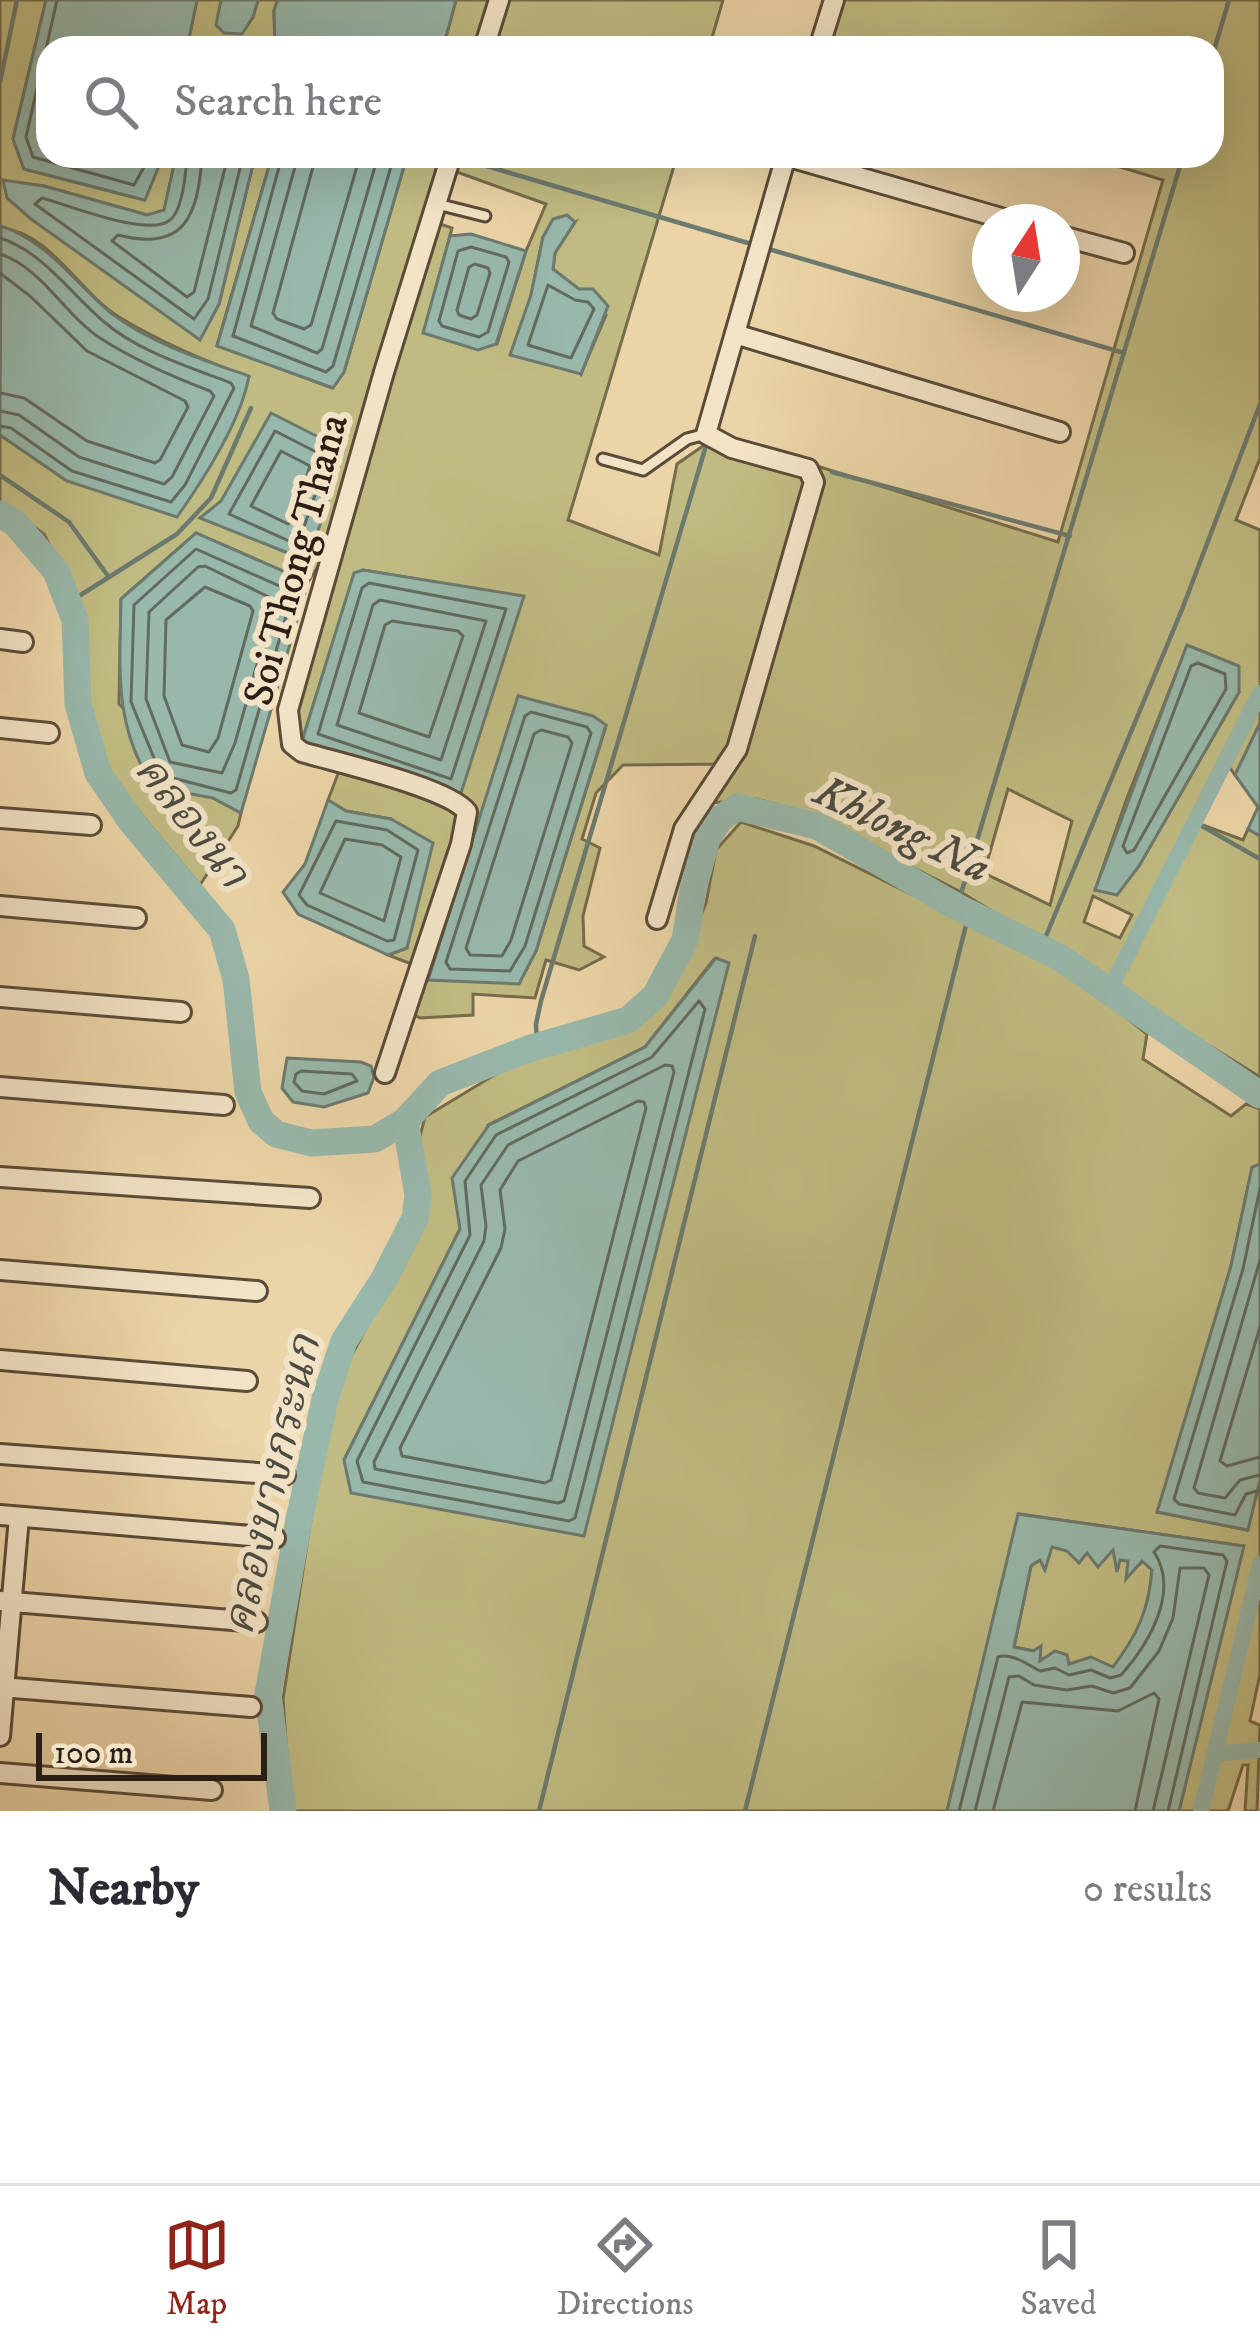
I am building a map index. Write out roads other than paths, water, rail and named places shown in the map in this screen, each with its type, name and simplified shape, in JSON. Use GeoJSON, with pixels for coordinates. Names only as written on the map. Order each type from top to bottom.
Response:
{"type":"FeatureCollection","features":[{"type":"Feature","properties":{"kind":"street"},"geometry":{"type":"LineString","coordinates":[[488,36],[499,0]]}},
{"type":"Feature","properties":{"kind":"street"},"geometry":{"type":"LineString","coordinates":[[821,36],[828,1]]}},
{"type":"Feature","properties":{"kind":"street","name":"Soi Thong Thana"},"geometry":{"type":"LineString","coordinates":[[386,1073],[461,844],[467,812],[459,802],[435,792],[302,752],[292,744],[287,710],[448,168]]}},
{"type":"Feature","properties":{"kind":"street"},"geometry":{"type":"LineString","coordinates":[[657,919],[684,829],[737,748],[814,482],[808,469],[732,448],[706,434],[783,168]]}},
{"type":"Feature","properties":{"kind":"street"},"geometry":{"type":"LineString","coordinates":[[828,168],[972,210]]}},
{"type":"Feature","properties":{"kind":"street"},"geometry":{"type":"LineString","coordinates":[[1080,241],[1124,254]]}},
{"type":"Feature","properties":{"kind":"street"},"geometry":{"type":"LineString","coordinates":[[735,334],[1060,432]]}},
{"type":"Feature","properties":{"kind":"street"},"geometry":{"type":"LineString","coordinates":[[0,639],[23,642]]}},
{"type":"Feature","properties":{"kind":"street"},"geometry":{"type":"LineString","coordinates":[[0,728],[49,733]]}},
{"type":"Feature","properties":{"kind":"street"},"geometry":{"type":"LineString","coordinates":[[0,818],[91,826]]}},
{"type":"Feature","properties":{"kind":"street"},"geometry":{"type":"LineString","coordinates":[[0,906],[136,917]]}},
{"type":"Feature","properties":{"kind":"street"},"geometry":{"type":"LineString","coordinates":[[0,997],[181,1012]]}},
{"type":"Feature","properties":{"kind":"street"},"geometry":{"type":"LineString","coordinates":[[0,1087],[224,1105]]}},
{"type":"Feature","properties":{"kind":"street"},"geometry":{"type":"LineString","coordinates":[[0,1177],[310,1198]]}},
{"type":"Feature","properties":{"kind":"street"},"geometry":{"type":"LineString","coordinates":[[0,1270],[257,1292]]}},
{"type":"Feature","properties":{"kind":"street"},"geometry":{"type":"LineString","coordinates":[[0,1360],[247,1381]]}},
{"type":"Feature","properties":{"kind":"street"},"geometry":{"type":"LineString","coordinates":[[0,1454],[285,1475]]}},
{"type":"Feature","properties":{"kind":"street"},"geometry":{"type":"LineString","coordinates":[[0,1736],[10,1516],[275,1538]]}},
{"type":"Feature","properties":{"kind":"street"},"geometry":{"type":"LineString","coordinates":[[7,1602],[257,1622]]}},
{"type":"Feature","properties":{"kind":"street"},"geometry":{"type":"LineString","coordinates":[[3,1687],[251,1707]]}},
{"type":"Feature","properties":{"kind":"street"},"geometry":{"type":"LineString","coordinates":[[0,1773],[212,1790]]}},
{"type":"Feature","properties":{"kind":"lane"},"geometry":{"type":"LineString","coordinates":[[437,204],[484,217]]}},
{"type":"Feature","properties":{"kind":"lane"},"geometry":{"type":"LineString","coordinates":[[603,459],[643,470],[687,439],[706,434]]}},
{"type":"Feature","properties":{"kind":"water"},"geometry":{"type":"Polygon","coordinates":[[[46,0],[197,0],[190,36],[37,36],[46,0]]]}},
{"type":"Feature","properties":{"kind":"water"},"geometry":{"type":"Polygon","coordinates":[[[221,0],[258,0],[242,34],[224,33],[216,25],[221,0]]]}},
{"type":"Feature","properties":{"kind":"water"},"geometry":{"type":"Polygon","coordinates":[[[278,0],[456,0],[446,36],[275,36],[278,0]]]}},
{"type":"Feature","properties":{"kind":"water"},"geometry":{"type":"Polygon","coordinates":[[[36,42],[36,168],[158,168],[145,200],[24,169],[13,139],[36,42]]]}},
{"type":"Feature","properties":{"kind":"water"},"geometry":{"type":"Polygon","coordinates":[[[173,168],[252,168],[219,304],[200,340],[31,219],[7,198],[3,180],[44,186],[147,215],[164,210],[173,168]]]}},
{"type":"Feature","properties":{"kind":"water"},"geometry":{"type":"Polygon","coordinates":[[[269,168],[404,168],[344,372],[333,388],[217,346],[269,168]]]}},
{"type":"Feature","properties":{"kind":"water"},"geometry":{"type":"Polygon","coordinates":[[[567,215],[575,222],[555,253],[553,269],[579,289],[593,289],[608,306],[581,374],[510,355],[531,295],[543,237],[553,219],[567,215]]]}},
{"type":"Feature","properties":{"kind":"water"},"geometry":{"type":"Polygon","coordinates":[[[1,226],[47,252],[126,324],[177,350],[249,376],[230,431],[177,517],[67,481],[0,435],[1,226]]]}},
{"type":"Feature","properties":{"kind":"water"},"geometry":{"type":"Polygon","coordinates":[[[471,234],[526,251],[496,344],[478,350],[423,333],[450,236],[471,234]]]}},
{"type":"Feature","properties":{"kind":"water"},"geometry":{"type":"Polygon","coordinates":[[[271,413],[344,450],[311,553],[288,553],[200,518],[221,501],[271,413]]]}},
{"type":"Feature","properties":{"kind":"water"},"geometry":{"type":"Polygon","coordinates":[[[196,533],[308,582],[241,813],[213,798],[154,787],[125,719],[121,599],[196,533]]]}},
{"type":"Feature","properties":{"kind":"water"},"geometry":{"type":"Polygon","coordinates":[[[363,570],[524,596],[460,796],[302,741],[354,573],[363,570]]]}},
{"type":"Feature","properties":{"kind":"water"},"geometry":{"type":"Polygon","coordinates":[[[1187,645],[1239,666],[1239,692],[1139,866],[1117,895],[1095,890],[1187,645]]]}},
{"type":"Feature","properties":{"kind":"water"},"geometry":{"type":"Polygon","coordinates":[[[518,696],[593,716],[606,725],[536,951],[519,984],[428,980],[518,696]]]}},
{"type":"Feature","properties":{"kind":"water"},"geometry":{"type":"Polygon","coordinates":[[[1260,723],[1260,836],[1248,829],[1258,807],[1235,775],[1260,723]]]}},
{"type":"Feature","properties":{"kind":"water"},"geometry":{"type":"Polygon","coordinates":[[[328,800],[346,811],[391,819],[433,843],[407,948],[388,955],[298,914],[283,892],[305,864],[328,800]]]}},
{"type":"Feature","properties":{"kind":"water"},"geometry":{"type":"Polygon","coordinates":[[[716,958],[729,963],[584,1536],[351,1493],[344,1460],[460,1229],[452,1178],[489,1125],[645,1047],[716,958]]]}},
{"type":"Feature","properties":{"kind":"water"},"geometry":{"type":"Polygon","coordinates":[[[287,1058],[361,1062],[371,1066],[374,1077],[368,1093],[324,1107],[293,1102],[282,1088],[287,1058]]]}},
{"type":"Feature","properties":{"kind":"water"},"geometry":{"type":"Polygon","coordinates":[[[1260,1164],[1260,1480],[1248,1530],[1157,1512],[1231,1266],[1252,1167],[1260,1164]]]}},
{"type":"Feature","properties":{"kind":"water"},"geometry":{"type":"Polygon","coordinates":[[[1018,1514],[1244,1546],[1179,1811],[947,1811],[1018,1514]],[[1052,1547],[1045,1570],[1040,1560],[1031,1566],[1014,1647],[1033,1651],[1041,1646],[1040,1661],[1055,1651],[1067,1655],[1069,1664],[1091,1657],[1113,1667],[1140,1622],[1152,1570],[1142,1561],[1126,1579],[1128,1561],[1120,1560],[1117,1572],[1113,1550],[1098,1567],[1087,1553],[1079,1563],[1067,1551],[1052,1547]]]}},
{"type":"Feature","properties":{"kind":"waterway"},"geometry":{"type":"LineString","coordinates":[[0,82],[17,0]]}},
{"type":"Feature","properties":{"kind":"waterway"},"geometry":{"type":"LineString","coordinates":[[1218,36],[1229,0]]}},
{"type":"Feature","properties":{"kind":"waterway"},"geometry":{"type":"LineString","coordinates":[[493,168],[748,243]]}},
{"type":"Feature","properties":{"kind":"waterway"},"geometry":{"type":"LineString","coordinates":[[957,907],[1179,168]]}},
{"type":"Feature","properties":{"kind":"waterway"},"geometry":{"type":"LineString","coordinates":[[772,250],[1124,353]]}},
{"type":"Feature","properties":{"kind":"waterway"},"geometry":{"type":"LineString","coordinates":[[1041,948],[1183,607],[1260,404]]}},
{"type":"Feature","properties":{"kind":"waterway"},"geometry":{"type":"LineString","coordinates":[[68,603],[177,534],[211,498],[251,408]]}},
{"type":"Feature","properties":{"kind":"waterway"},"geometry":{"type":"LineString","coordinates":[[537,1047],[541,1001],[705,449]]}},
{"type":"Feature","properties":{"kind":"waterway"},"geometry":{"type":"LineString","coordinates":[[832,472],[1070,536]]}},
{"type":"Feature","properties":{"kind":"waterway"},"geometry":{"type":"LineString","coordinates":[[0,475],[69,522],[108,576]]}},
{"type":"Feature","properties":{"kind":"waterway","name":"Khlong Na"},"geometry":{"type":"LineString","coordinates":[[0,514],[15,523],[56,571],[75,620],[78,704],[98,773],[131,821],[222,930],[236,979],[248,1092],[261,1121],[276,1134],[311,1143],[375,1139],[405,1121],[440,1083],[528,1049],[628,1020],[655,996],[685,940],[707,839],[720,819],[737,807],[817,826],[957,907],[1059,957],[1260,1095]]}},
{"type":"Feature","properties":{"kind":"waterway"},"geometry":{"type":"LineString","coordinates":[[1109,991],[1260,693]]}},
{"type":"Feature","properties":{"kind":"waterway"},"geometry":{"type":"LineString","coordinates":[[1195,822],[1260,859]]}},
{"type":"Feature","properties":{"kind":"waterway"},"geometry":{"type":"LineString","coordinates":[[745,1811],[969,913]]}},
{"type":"Feature","properties":{"kind":"waterway"},"geometry":{"type":"LineString","coordinates":[[539,1811],[755,936]]}},
{"type":"Feature","properties":{"kind":"waterway","name":"คลองบางกระนก"},"geometry":{"type":"LineString","coordinates":[[283,1811],[268,1694],[325,1399],[344,1341],[384,1279],[415,1218],[418,1195],[405,1121]]}},
{"type":"Feature","properties":{"kind":"waterway"},"geometry":{"type":"LineString","coordinates":[[1201,1811],[1260,1564]]}},
{"type":"Feature","properties":{"kind":"waterway"},"geometry":{"type":"LineString","coordinates":[[1214,1754],[1260,1750]]}},
{"type":"Feature","properties":{"kind":"water label","name":"คลองนา"},"geometry":{"type":"Point","coordinates":[191,822]}}]}
